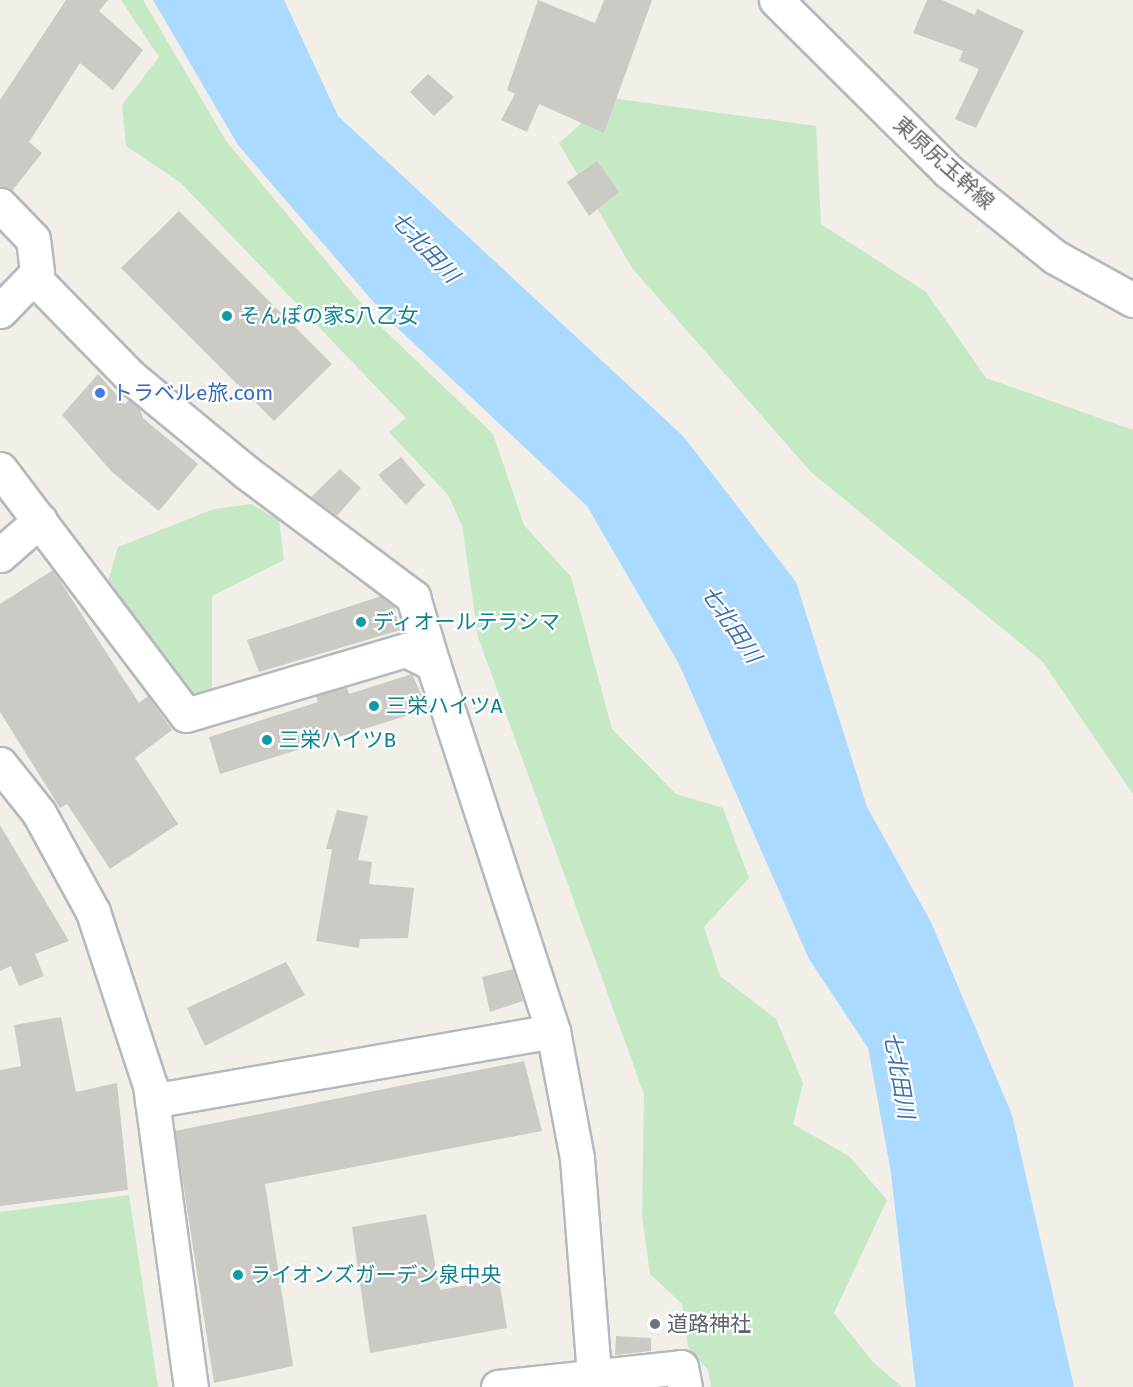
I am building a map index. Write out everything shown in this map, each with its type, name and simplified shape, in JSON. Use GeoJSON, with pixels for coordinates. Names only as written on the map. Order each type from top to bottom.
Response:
{"type":"FeatureCollection","features":[{"type":"Feature","properties":{"kind":"street","name":"東原尻玉幹線"},"geometry":{"type":"LineString","coordinates":[[776,0],[948,171],[1055,257],[1133,300]]}},
{"type":"Feature","properties":{"kind":"street"},"geometry":{"type":"LineString","coordinates":[[0,206],[33,239],[38,273],[0,311]]}},
{"type":"Feature","properties":{"kind":"street"},"geometry":{"type":"LineString","coordinates":[[33,277],[132,378],[246,472],[413,597],[553,1031],[577,1158],[594,1374]]}},
{"type":"Feature","properties":{"kind":"street"},"geometry":{"type":"LineString","coordinates":[[0,469],[186,715],[406,650],[433,663]]}},
{"type":"Feature","properties":{"kind":"street"},"geometry":{"type":"LineString","coordinates":[[0,555],[40,520]]}},
{"type":"Feature","properties":{"kind":"street"},"geometry":{"type":"LineString","coordinates":[[0,764],[39,813],[93,912],[152,1101],[191,1387]]}},
{"type":"Feature","properties":{"kind":"street"},"geometry":{"type":"LineString","coordinates":[[152,1101],[553,1031]]}},
{"type":"Feature","properties":{"kind":"street"},"geometry":{"type":"LineString","coordinates":[[498,1387],[594,1374],[681,1367],[686,1387]]}},
{"type":"Feature","properties":{"kind":"green space"},"geometry":{"type":"Polygon","coordinates":[[[121,0],[143,0],[226,141],[379,325],[493,434],[524,525],[571,577],[612,729],[676,794],[723,808],[749,878],[704,927],[720,976],[776,1019],[803,1083],[793,1124],[849,1156],[887,1200],[834,1313],[873,1362],[902,1387],[711,1387],[708,1370],[688,1347],[682,1304],[650,1274],[642,1216],[644,1094],[478,637],[462,525],[448,495],[389,432],[406,418],[181,183],[126,146],[122,105],[159,57],[121,0]]]}},
{"type":"Feature","properties":{"kind":"green space"},"geometry":{"type":"Polygon","coordinates":[[[611,98],[816,126],[821,224],[926,292],[986,378],[1133,430],[1133,794],[1042,661],[811,472],[632,268],[559,143],[611,98]]]}},
{"type":"Feature","properties":{"kind":"green space"},"geometry":{"type":"Polygon","coordinates":[[[251,504],[279,520],[284,560],[212,596],[212,696],[192,699],[108,582],[118,547],[214,509],[251,504]]]}},
{"type":"Feature","properties":{"kind":"green space"},"geometry":{"type":"Polygon","coordinates":[[[129,1195],[158,1387],[0,1387],[0,1212],[129,1195]]]}},
{"type":"Feature","properties":{"kind":"water"},"geometry":{"type":"Polygon","coordinates":[[[153,0],[284,0],[338,116],[683,436],[796,582],[867,807],[931,922],[1012,1115],[1074,1387],[935,1387],[955,1294],[931,1143],[809,959],[679,664],[587,506],[390,321],[238,145],[153,0]]]}},
{"type":"Feature","properties":{"kind":"building"},"geometry":{"type":"Polygon","coordinates":[[[66,0],[108,0],[99,11],[143,50],[113,90],[80,63],[29,142],[42,153],[12,191],[0,187],[0,100],[66,0]]]}},
{"type":"Feature","properties":{"kind":"building"},"geometry":{"type":"Polygon","coordinates":[[[538,0],[595,23],[604,0],[652,0],[604,133],[539,104],[527,132],[501,120],[515,94],[507,90],[538,0]]]}},
{"type":"Feature","properties":{"kind":"building"},"geometry":{"type":"Polygon","coordinates":[[[927,0],[942,0],[975,15],[977,9],[1024,31],[976,128],[955,119],[979,69],[959,61],[963,51],[913,33],[927,0]]]}},
{"type":"Feature","properties":{"kind":"building"},"geometry":{"type":"Polygon","coordinates":[[[428,74],[454,97],[434,116],[410,92],[428,74]]]}},
{"type":"Feature","properties":{"kind":"building"},"geometry":{"type":"Polygon","coordinates":[[[597,161],[619,192],[589,216],[567,182],[597,161]]]}},
{"type":"Feature","properties":{"kind":"building","name":"そんぽの家S八乙女"},"geometry":{"type":"Polygon","coordinates":[[[179,211],[332,364],[274,421],[121,268],[179,211]]]}},
{"type":"Feature","properties":{"kind":"building"},"geometry":{"type":"Polygon","coordinates":[[[98,374],[125,404],[129,400],[140,409],[143,418],[198,464],[159,511],[112,472],[62,415],[98,374]]]}},
{"type":"Feature","properties":{"kind":"building"},"geometry":{"type":"Polygon","coordinates":[[[401,457],[425,485],[406,505],[378,475],[401,457]]]}},
{"type":"Feature","properties":{"kind":"building"},"geometry":{"type":"Polygon","coordinates":[[[340,469],[361,488],[337,516],[311,497],[340,469]]]}},
{"type":"Feature","properties":{"kind":"building"},"geometry":{"type":"Polygon","coordinates":[[[53,570],[139,703],[148,696],[172,730],[135,758],[178,824],[110,869],[67,804],[60,808],[0,712],[0,604],[53,570]]]}},
{"type":"Feature","properties":{"kind":"building"},"geometry":{"type":"Polygon","coordinates":[[[381,596],[394,606],[400,630],[259,672],[247,640],[381,596]]]}},
{"type":"Feature","properties":{"kind":"building"},"geometry":{"type":"Polygon","coordinates":[[[412,674],[428,709],[220,774],[209,737],[318,702],[316,696],[347,687],[349,694],[412,674]]]}},
{"type":"Feature","properties":{"kind":"building"},"geometry":{"type":"Polygon","coordinates":[[[337,810],[368,816],[358,860],[372,862],[369,884],[414,888],[408,938],[360,939],[359,948],[316,941],[332,849],[326,849],[337,810]]]}},
{"type":"Feature","properties":{"kind":"building"},"geometry":{"type":"Polygon","coordinates":[[[0,825],[69,941],[35,954],[44,976],[19,986],[11,966],[0,971],[0,825]]]}},
{"type":"Feature","properties":{"kind":"building"},"geometry":{"type":"Polygon","coordinates":[[[286,962],[305,995],[205,1046],[187,1008],[286,962]]]}},
{"type":"Feature","properties":{"kind":"building"},"geometry":{"type":"Polygon","coordinates":[[[513,969],[523,1001],[490,1012],[482,977],[513,969]]]}},
{"type":"Feature","properties":{"kind":"building"},"geometry":{"type":"Polygon","coordinates":[[[61,1017],[76,1092],[117,1083],[128,1190],[0,1206],[0,1070],[21,1066],[14,1025],[61,1017]]]}},
{"type":"Feature","properties":{"kind":"building","name":"ライオンズガーデン泉中央"},"geometry":{"type":"Polygon","coordinates":[[[524,1061],[542,1131],[265,1184],[293,1366],[214,1383],[175,1131],[524,1061]]]}},
{"type":"Feature","properties":{"kind":"building"},"geometry":{"type":"Polygon","coordinates":[[[426,1214],[440,1290],[499,1279],[507,1328],[370,1353],[352,1227],[426,1214]]]}},
{"type":"Feature","properties":{"kind":"building"},"geometry":{"type":"Polygon","coordinates":[[[616,1336],[651,1338],[651,1351],[615,1355],[616,1336]]]}},
{"type":"Feature","properties":{"kind":"waterway","name":"七北田川"},"geometry":{"type":"LineString","coordinates":[[891,1034],[915,1163],[941,1387]]}},
{"type":"Feature","properties":{"kind":"place","name":"そんぽの家S八乙女"},"geometry":{"type":"Point","coordinates":[227,316]}},
{"type":"Feature","properties":{"kind":"place","name":"トラベルe旅.com"},"geometry":{"type":"Point","coordinates":[100,393]}},
{"type":"Feature","properties":{"kind":"place","name":"ディオールテラシマ"},"geometry":{"type":"Point","coordinates":[361,622]}},
{"type":"Feature","properties":{"kind":"place","name":"三栄ハイツA"},"geometry":{"type":"Point","coordinates":[374,706]}},
{"type":"Feature","properties":{"kind":"place","name":"三栄ハイツB"},"geometry":{"type":"Point","coordinates":[267,740]}},
{"type":"Feature","properties":{"kind":"place","name":"ライオンズガーデン泉中央"},"geometry":{"type":"Point","coordinates":[238,1275]}},
{"type":"Feature","properties":{"kind":"place","name":"道路神社"},"geometry":{"type":"Point","coordinates":[655,1324]}}]}
